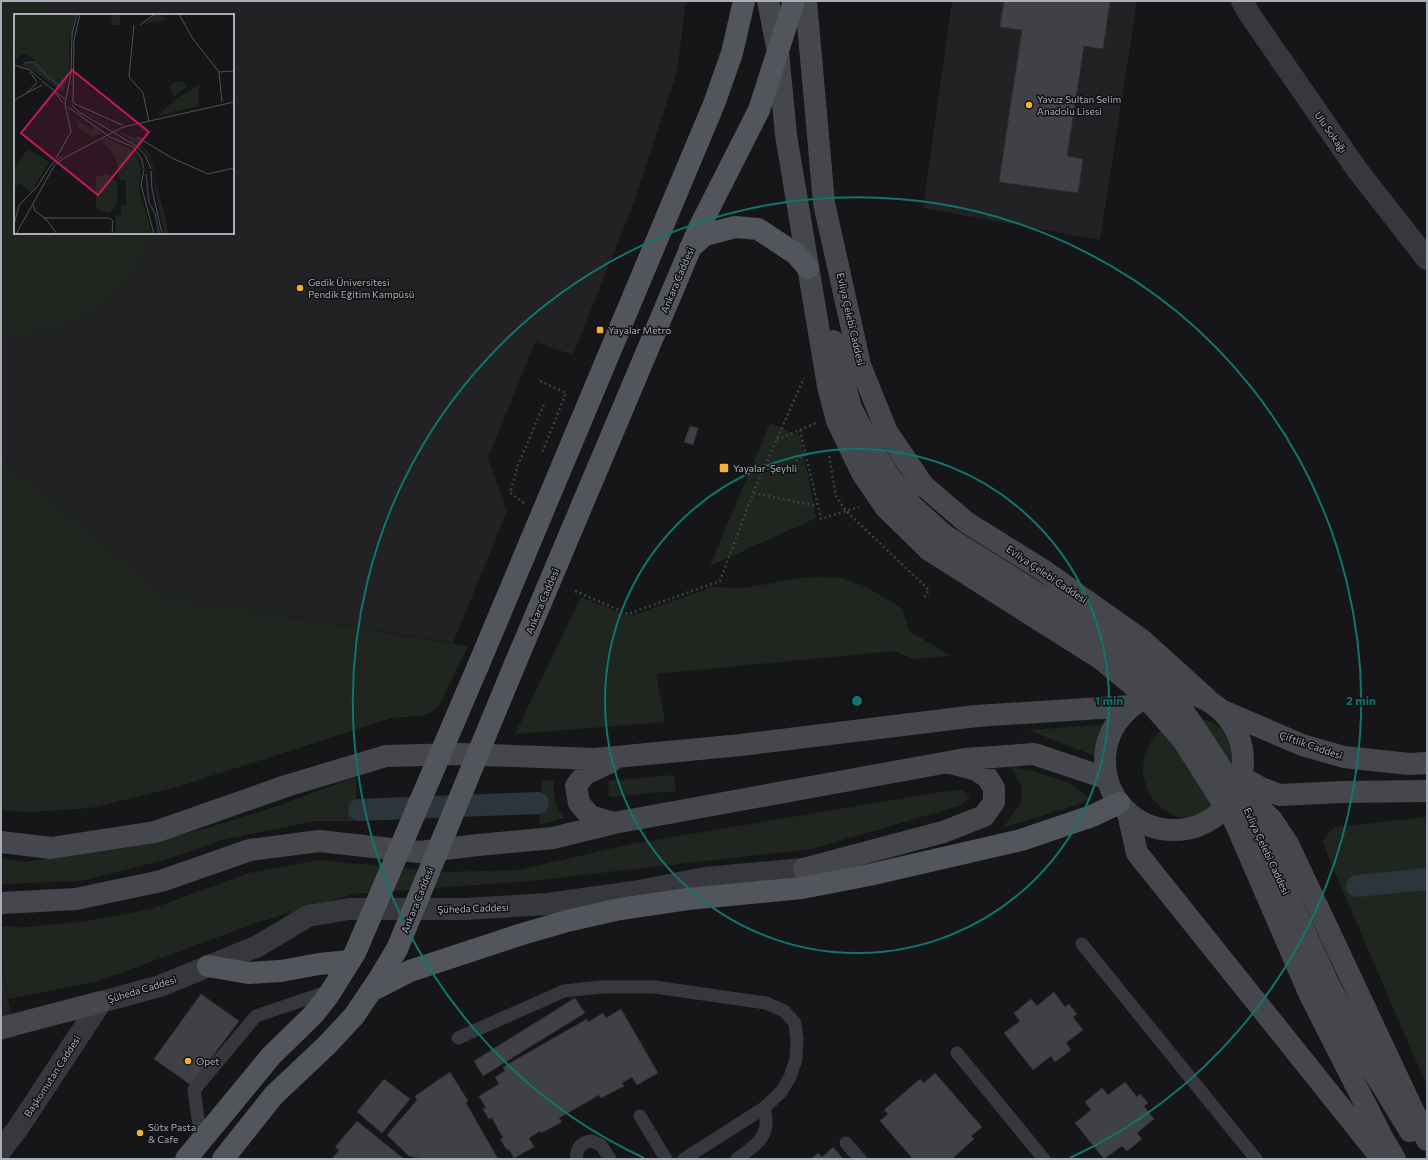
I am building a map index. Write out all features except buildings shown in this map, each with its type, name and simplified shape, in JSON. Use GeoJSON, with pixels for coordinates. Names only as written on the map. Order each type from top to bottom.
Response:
{"type":"FeatureCollection","features":[{"type":"Feature","properties":{"kind":"main road"},"geometry":{"type":"LineString","coordinates":[[186,1159],[201,1139],[272,1056],[313,1015],[332,991],[361,939],[542,515],[714,104],[732,54],[744,1]]}},
{"type":"Feature","properties":{"kind":"main road","name":"Ankara Caddesi"},"geometry":{"type":"LineString","coordinates":[[223,1159],[274,1095],[354,1016],[397,949],[690,248],[759,110],[794,1]]}},
{"type":"Feature","properties":{"kind":"main road"},"geometry":{"type":"LineString","coordinates":[[690,248],[705,235],[735,227],[758,229],[796,254],[808,268]]}},
{"type":"Feature","properties":{"kind":"main road"},"geometry":{"type":"LineString","coordinates":[[371,991],[410,972],[519,935],[575,919],[620,909],[688,899],[802,888],[868,875],[1021,840],[1092,816],[1124,808]]}},
{"type":"Feature","properties":{"kind":"main road"},"geometry":{"type":"LineString","coordinates":[[208,966],[248,973],[281,971],[350,961]]}},
{"type":"Feature","properties":{"kind":"street"},"geometry":{"type":"LineString","coordinates":[[768,1],[778,52],[786,135],[828,386],[837,421],[862,473],[886,508],[936,543]]}},
{"type":"Feature","properties":{"kind":"street","name":"Evliya Çelebi Caddesi"},"geometry":{"type":"LineString","coordinates":[[806,1],[824,203],[860,365],[887,432],[923,485],[966,522],[1043,570],[1142,640],[1214,704]]}},
{"type":"Feature","properties":{"kind":"street","name":"Ulu Sokağı"},"geometry":{"type":"LineString","coordinates":[[1242,1],[1250,15],[1358,171],[1427,259]]}},
{"type":"Feature","properties":{"kind":"street"},"geometry":{"type":"LineString","coordinates":[[809,38],[814,236],[826,313],[851,408],[875,454],[936,543]]}},
{"type":"Feature","properties":{"kind":"street","name":"Evliya Çelebi Caddesi"},"geometry":{"type":"LineString","coordinates":[[936,543],[1112,640],[1170,694],[1193,725],[1250,812],[1328,984],[1369,1064],[1414,1137],[1427,1152]]}},
{"type":"Feature","properties":{"kind":"street","name":"Evliya Çelebi Caddesi"},"geometry":{"type":"LineString","coordinates":[[936,543],[1101,659],[1141,692],[1183,740],[1236,822],[1310,995],[1382,1137],[1396,1159]]}},
{"type":"Feature","properties":{"kind":"street"},"geometry":{"type":"LineString","coordinates":[[1167,691],[1187,692],[1214,704],[1235,727],[1242,746],[1243,766],[1240,782],[1227,806],[1210,821],[1188,829],[1166,830],[1144,824],[1124,808],[1113,796],[1106,778],[1104,758],[1108,738],[1117,720],[1131,706],[1148,696],[1167,691]]}},
{"type":"Feature","properties":{"kind":"street","name":"Çiftlik Caddesi"},"geometry":{"type":"LineString","coordinates":[[1214,704],[1302,745],[1344,757],[1409,764],[1427,764]]}},
{"type":"Feature","properties":{"kind":"street"},"geometry":{"type":"LineString","coordinates":[[1,842],[51,848],[155,832],[286,786],[386,756],[459,754],[595,759],[741,745],[976,716],[1131,706]]}},
{"type":"Feature","properties":{"kind":"street"},"geometry":{"type":"LineString","coordinates":[[1,903],[76,899],[161,881],[250,850],[319,841],[419,852],[553,838],[614,822],[966,759],[1034,754],[1106,778]]}},
{"type":"Feature","properties":{"kind":"street"},"geometry":{"type":"LineString","coordinates":[[614,822],[590,816],[579,803],[576,786],[585,774],[621,757]]}},
{"type":"Feature","properties":{"kind":"street"},"geometry":{"type":"LineString","coordinates":[[804,869],[944,832],[984,816],[994,802],[994,788],[986,777],[976,770],[945,762]]}},
{"type":"Feature","properties":{"kind":"street"},"geometry":{"type":"LineString","coordinates":[[1240,782],[1280,795],[1342,792],[1427,791]]}},
{"type":"Feature","properties":{"kind":"street","name":"Evliya Çelebi Caddesi"},"geometry":{"type":"LineString","coordinates":[[1240,782],[1272,820],[1288,844],[1427,1140]]}},
{"type":"Feature","properties":{"kind":"street"},"geometry":{"type":"LineString","coordinates":[[1124,808],[1137,853],[1382,1159]]}},
{"type":"Feature","properties":{"kind":"street","name":"Şüheda Caddesi"},"geometry":{"type":"LineString","coordinates":[[1,1028],[160,986],[256,947],[308,916],[341,910],[466,909],[547,904],[634,892],[706,878],[804,869],[868,875]]}},
{"type":"Feature","properties":{"kind":"street","name":"Başkomutan Caddesi"},"geometry":{"type":"LineString","coordinates":[[1,1150],[18,1128],[101,1002]]}},
{"type":"Feature","properties":{"kind":"lane"},"geometry":{"type":"LineString","coordinates":[[1082,944],[1256,1159]]}},
{"type":"Feature","properties":{"kind":"lane"},"geometry":{"type":"LineString","coordinates":[[458,1038],[564,991],[601,987],[655,987],[766,1003],[784,1011],[795,1022],[797,1040],[796,1059],[790,1077],[781,1092],[764,1108],[684,1159]]}},
{"type":"Feature","properties":{"kind":"lane"},"geometry":{"type":"LineString","coordinates":[[201,1139],[194,1090],[256,1016],[332,991]]}},
{"type":"Feature","properties":{"kind":"lane"},"geometry":{"type":"LineString","coordinates":[[957,1053],[1044,1159]]}},
{"type":"Feature","properties":{"kind":"lane"},"geometry":{"type":"LineString","coordinates":[[737,1159],[753,1146],[764,1134],[768,1119],[764,1108]]}},
{"type":"Feature","properties":{"kind":"lane"},"geometry":{"type":"LineString","coordinates":[[640,1116],[666,1159]]}},
{"type":"Feature","properties":{"kind":"lane"},"geometry":{"type":"LineString","coordinates":[[577,1159],[577,1152],[579,1148],[583,1144],[592,1141],[602,1145],[610,1159]]}},
{"type":"Feature","properties":{"kind":"lane"},"geometry":{"type":"LineString","coordinates":[[846,1143],[860,1159]]}},
{"type":"Feature","properties":{"kind":"path"},"geometry":{"type":"LineString","coordinates":[[575,591],[628,614],[720,581],[753,493],[805,375]]}},
{"type":"Feature","properties":{"kind":"path"},"geometry":{"type":"LineString","coordinates":[[540,381],[566,393],[540,458]]}},
{"type":"Feature","properties":{"kind":"path"},"geometry":{"type":"LineString","coordinates":[[542,515],[510,494],[518,465],[545,402]]}},
{"type":"Feature","properties":{"kind":"path"},"geometry":{"type":"LineString","coordinates":[[777,440],[817,422]]}},
{"type":"Feature","properties":{"kind":"path"},"geometry":{"type":"LineString","coordinates":[[800,430],[820,519],[881,501]]}},
{"type":"Feature","properties":{"kind":"path"},"geometry":{"type":"LineString","coordinates":[[827,449],[836,496],[846,512],[929,590],[923,599]]}},
{"type":"Feature","properties":{"kind":"path"},"geometry":{"type":"LineString","coordinates":[[796,461],[805,453]]}},
{"type":"Feature","properties":{"kind":"path"},"geometry":{"type":"LineString","coordinates":[[753,493],[817,506]]}},
{"type":"Feature","properties":{"kind":"path"},"geometry":{"type":"LineString","coordinates":[[522,502],[525,495]]}},
{"type":"Feature","properties":{"kind":"shaded area","name":"Gedik Üniversitesi Pendik Eğitim Kampüsü"},"geometry":{"type":"Polygon","coordinates":[[[1,1],[686,1],[677,71],[634,202],[573,355],[535,342],[488,458],[507,511],[453,643],[166,597],[1,458],[1,1]]]}},
{"type":"Feature","properties":{"kind":"shaded area"},"geometry":{"type":"Polygon","coordinates":[[[1,1],[45,1],[56,14],[14,14],[14,234],[150,234],[139,261],[113,295],[71,323],[23,335],[1,333],[1,1]]]}},
{"type":"Feature","properties":{"kind":"shaded area","name":"Yavuz Sultan Selim Anadolu Lisesi"},"geometry":{"type":"Polygon","coordinates":[[[952,1],[1137,1],[1100,240],[923,208],[952,1]]]}},
{"type":"Feature","properties":{"kind":"shaded area"},"geometry":{"type":"Polygon","coordinates":[[[770,423],[800,436],[816,518],[710,566],[770,423]]]}},
{"type":"Feature","properties":{"kind":"shaded area"},"geometry":{"type":"Polygon","coordinates":[[[1,458],[166,597],[468,646],[439,706],[430,713],[419,716],[392,718],[177,787],[91,808],[30,812],[1,810],[1,458]]]}},
{"type":"Feature","properties":{"kind":"shaded area"},"geometry":{"type":"Polygon","coordinates":[[[815,577],[842,578],[865,586],[903,609],[909,631],[951,656],[913,659],[895,651],[656,674],[665,722],[515,734],[581,597],[626,615],[633,615],[712,587],[744,588],[792,579],[815,577]]]}},
{"type":"Feature","properties":{"kind":"shaded area"},"geometry":{"type":"Polygon","coordinates":[[[1193,719],[1212,723],[1228,734],[1239,750],[1243,769],[1239,788],[1228,804],[1212,815],[1193,819],[1174,815],[1158,804],[1147,788],[1143,769],[1147,750],[1158,734],[1174,723],[1193,719]]]}},
{"type":"Feature","properties":{"kind":"shaded area"},"geometry":{"type":"Polygon","coordinates":[[[1103,725],[1097,757],[1028,730],[1103,725]]]}},
{"type":"Feature","properties":{"kind":"shaded area"},"geometry":{"type":"Polygon","coordinates":[[[1011,767],[1033,771],[1067,782],[1092,800],[1003,828],[1021,802],[1022,787],[1011,767]]]}},
{"type":"Feature","properties":{"kind":"shaded area"},"geometry":{"type":"Polygon","coordinates":[[[674,775],[676,791],[609,797],[608,781],[674,775]]]}},
{"type":"Feature","properties":{"kind":"shaded area"},"geometry":{"type":"Polygon","coordinates":[[[356,777],[356,821],[315,821],[222,840],[168,859],[81,881],[1,884],[1,858],[23,862],[103,850],[204,829],[274,807],[356,777]]]}},
{"type":"Feature","properties":{"kind":"shaded area"},"geometry":{"type":"Polygon","coordinates":[[[542,780],[554,781],[555,800],[558,809],[564,818],[539,825],[542,780]]]}},
{"type":"Feature","properties":{"kind":"shaded area"},"geometry":{"type":"Polygon","coordinates":[[[952,790],[964,791],[970,798],[959,806],[812,849],[529,881],[353,894],[259,922],[99,981],[8,999],[1,948],[1,926],[27,927],[87,921],[151,909],[249,873],[319,860],[444,872],[519,870],[631,844],[952,790]]]}},
{"type":"Feature","properties":{"kind":"shaded area"},"geometry":{"type":"Polygon","coordinates":[[[1427,817],[1427,1086],[1327,854],[1323,840],[1334,827],[1427,817]]]}},
{"type":"Feature","properties":{"kind":"shaded area"},"geometry":{"type":"Polygon","coordinates":[[[1,948],[8,999],[17,1037],[1,1041],[1,948]]]}},
{"type":"Feature","properties":{"kind":"waterway"},"geometry":{"type":"LineString","coordinates":[[359,810],[538,803]]}},
{"type":"Feature","properties":{"kind":"waterway"},"geometry":{"type":"LineString","coordinates":[[1357,886],[1427,879]]}},
{"type":"Feature","properties":{"kind":"place","name":"Yavuz Sultan Selim Anadolu Lisesi"},"geometry":{"type":"Point","coordinates":[1029,105]}},
{"type":"Feature","properties":{"kind":"place","name":"Gedik Üniversitesi Pendik Eğitim Kampüsü"},"geometry":{"type":"Point","coordinates":[300,288]}},
{"type":"Feature","properties":{"kind":"place","name":"Yayalar Metro"},"geometry":{"type":"Point","coordinates":[600,330]}},
{"type":"Feature","properties":{"kind":"place","name":"Yayalar-Şeyhli"},"geometry":{"type":"Point","coordinates":[724,468]}},
{"type":"Feature","properties":{"kind":"place","name":"Opet"},"geometry":{"type":"Point","coordinates":[188,1061]}},
{"type":"Feature","properties":{"kind":"place","name":"Sütx Pasta & Cafe"},"geometry":{"type":"Point","coordinates":[140,1133]}}]}
